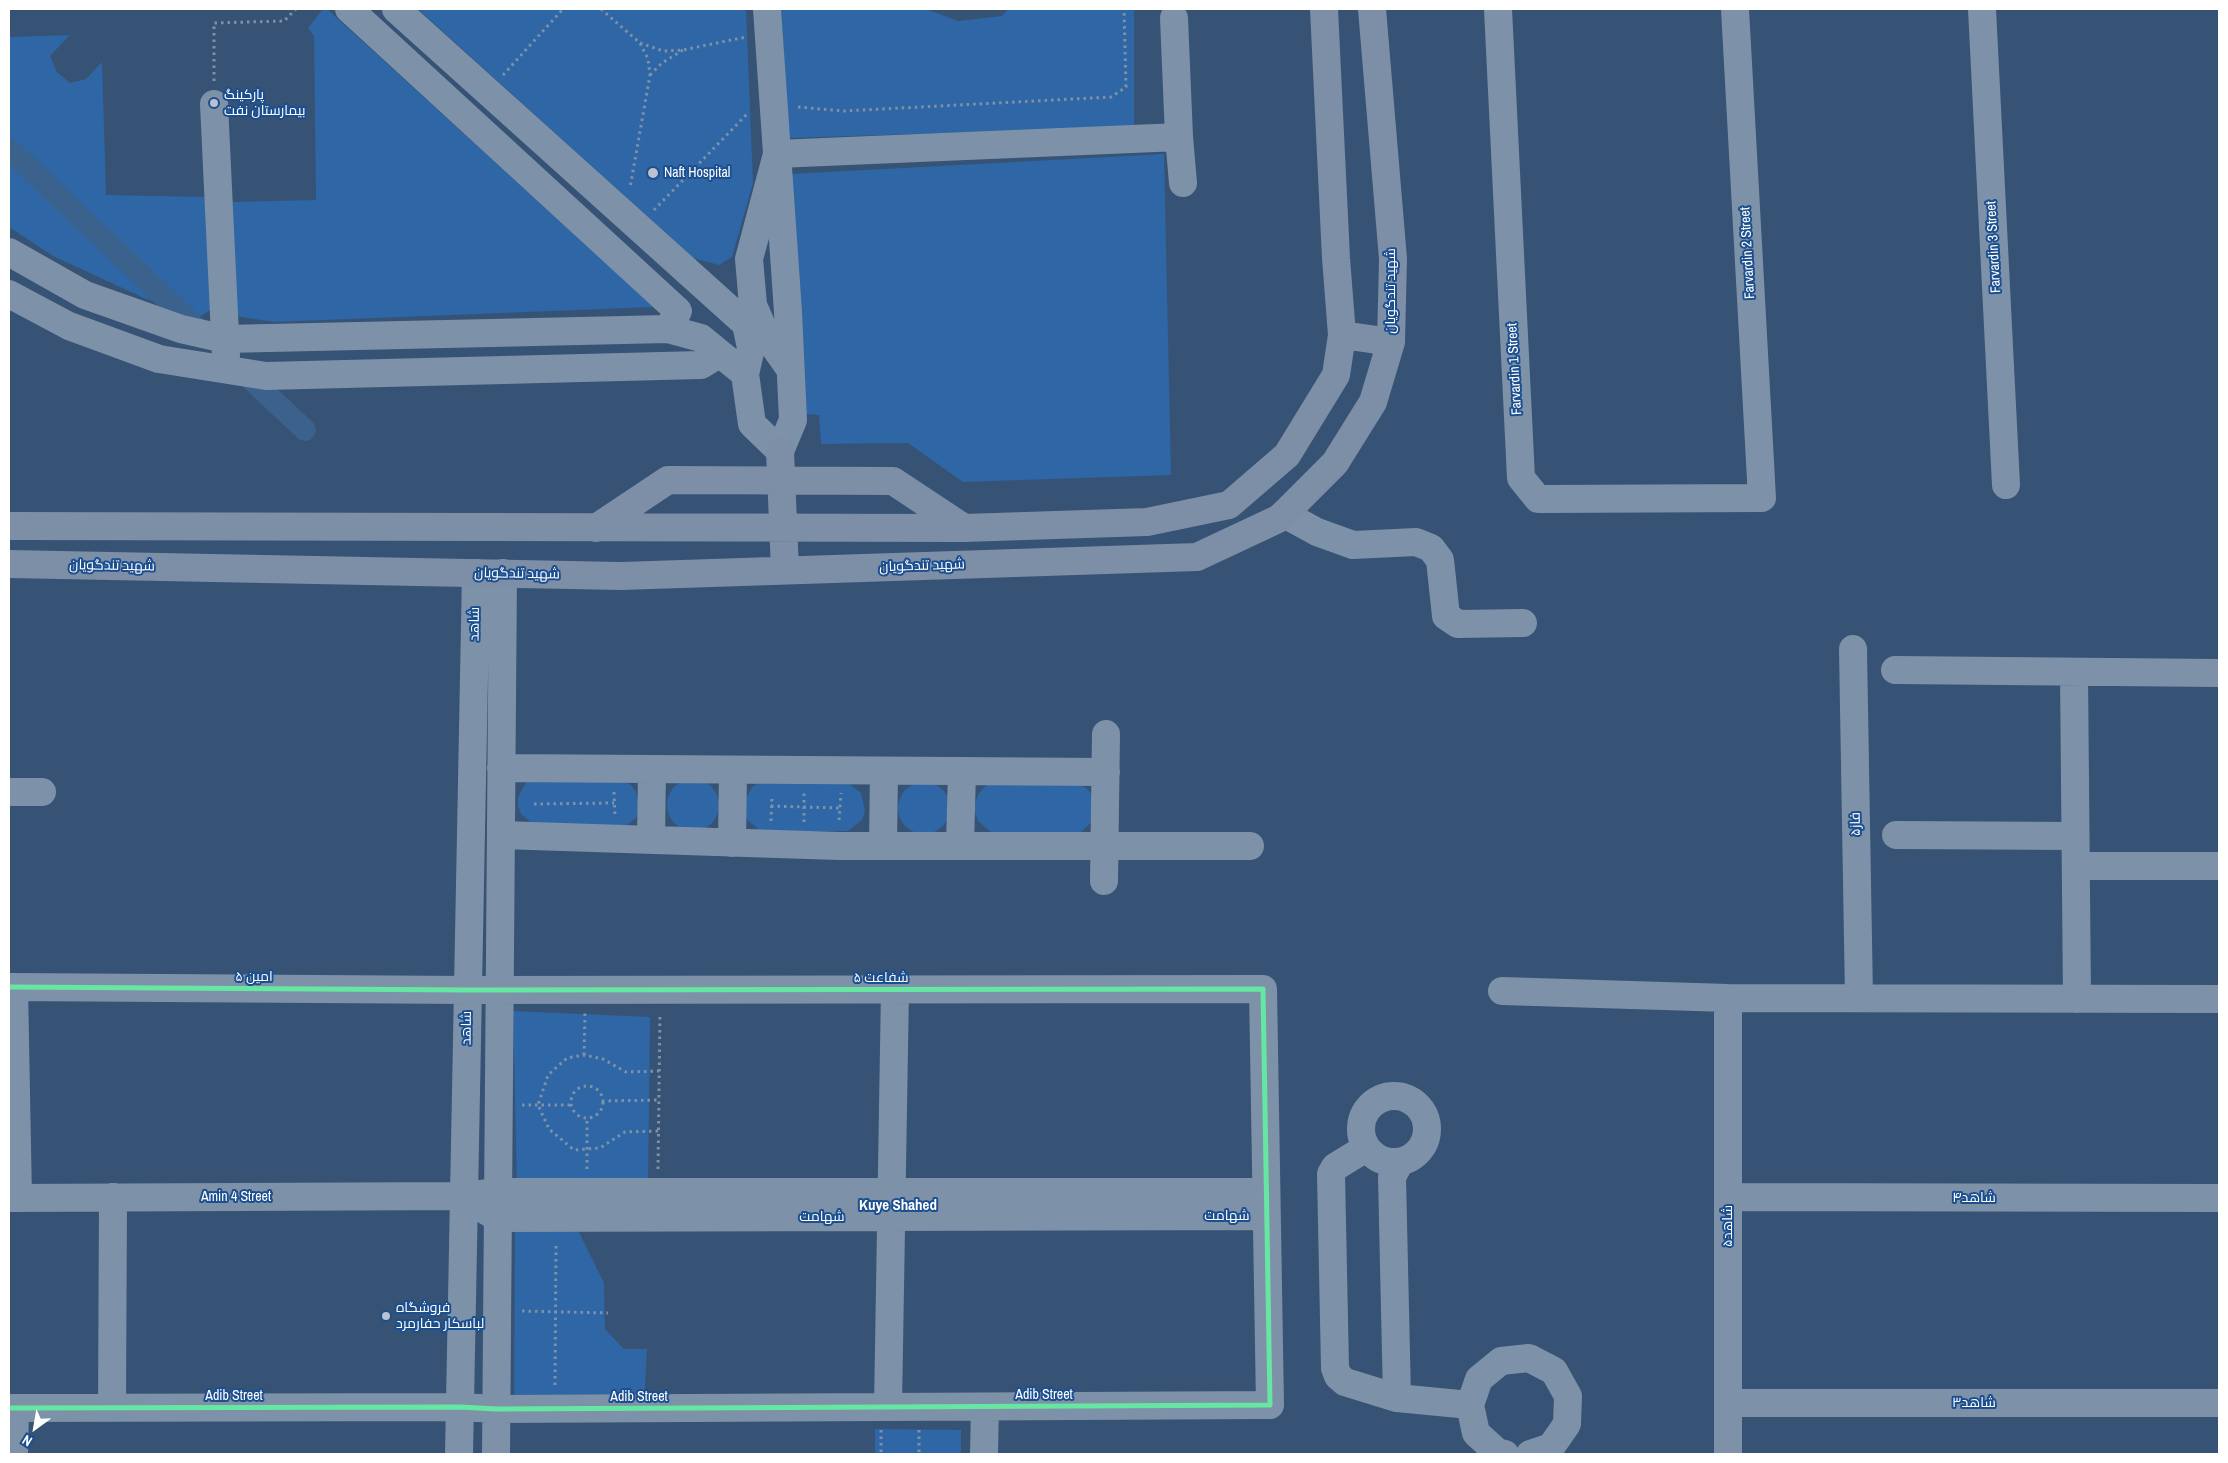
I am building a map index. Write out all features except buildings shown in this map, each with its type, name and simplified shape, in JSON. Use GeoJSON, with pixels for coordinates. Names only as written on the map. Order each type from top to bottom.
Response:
{"type":"FeatureCollection","features":[{"type":"Feature","properties":{"kind":"main road"},"geometry":{"type":"LineString","coordinates":[[9,526],[964,528],[1147,522],[1229,505],[1287,455],[1336,375],[1342,336],[1336,258],[1324,9]]}},
{"type":"Feature","properties":{"kind":"main road","name":"شهید تندگویان"},"geometry":{"type":"LineString","coordinates":[[9,564],[621,576],[1197,557],[1278,519],[1284,514],[1335,463],[1374,402],[1391,342],[1393,259],[1372,9]]}},
{"type":"Feature","properties":{"kind":"main road"},"geometry":{"type":"LineString","coordinates":[[1342,336],[1391,342]]}},
{"type":"Feature","properties":{"kind":"main road"},"geometry":{"type":"LineString","coordinates":[[780,451],[783,480],[785,570]]}},
{"type":"Feature","properties":{"kind":"main road"},"geometry":{"type":"LineString","coordinates":[[596,528],[668,480],[783,480],[893,481],[964,528]]}},
{"type":"Feature","properties":{"kind":"main road"},"geometry":{"type":"LineString","coordinates":[[1147,522],[1151,558]]}},
{"type":"Feature","properties":{"kind":"street"},"geometry":{"type":"LineString","coordinates":[[349,9],[678,311],[668,329]]}},
{"type":"Feature","properties":{"kind":"street"},"geometry":{"type":"LineString","coordinates":[[396,9],[746,324],[751,348],[745,374],[752,424],[780,451],[792,420],[790,368],[766,335],[753,305],[749,259],[777,154],[768,20]]}},
{"type":"Feature","properties":{"kind":"street","name":"Farvardin 1 Street"},"geometry":{"type":"LineString","coordinates":[[1498,9],[1521,478],[1538,499],[1762,498]]}},
{"type":"Feature","properties":{"kind":"street","name":"Farvardin 2 Street"},"geometry":{"type":"LineString","coordinates":[[1735,9],[1762,498]]}},
{"type":"Feature","properties":{"kind":"street","name":"Farvardin 3 Street"},"geometry":{"type":"LineString","coordinates":[[1982,9],[2006,484]]}},
{"type":"Feature","properties":{"kind":"street"},"geometry":{"type":"LineString","coordinates":[[1174,18],[1183,183]]}},
{"type":"Feature","properties":{"kind":"street"},"geometry":{"type":"LineString","coordinates":[[214,104],[227,370]]}},
{"type":"Feature","properties":{"kind":"street"},"geometry":{"type":"LineString","coordinates":[[777,154],[1179,137]]}},
{"type":"Feature","properties":{"kind":"street"},"geometry":{"type":"LineString","coordinates":[[9,252],[86,294],[180,330],[225,339],[668,329],[701,338],[745,374]]}},
{"type":"Feature","properties":{"kind":"street"},"geometry":{"type":"LineString","coordinates":[[9,294],[69,326],[159,359],[266,376],[701,365],[711,359],[712,348]]}},
{"type":"Feature","properties":{"kind":"street"},"geometry":{"type":"LineString","coordinates":[[752,424],[778,428],[792,420]]}},
{"type":"Feature","properties":{"kind":"street"},"geometry":{"type":"LineString","coordinates":[[1284,514],[1317,532],[1353,545],[1416,542],[1431,548],[1440,560],[1446,616],[1458,624],[1522,623]]}},
{"type":"Feature","properties":{"kind":"street","name":"شاهد"},"geometry":{"type":"LineString","coordinates":[[459,1454],[476,573]]}},
{"type":"Feature","properties":{"kind":"street","name":"شاهد"},"geometry":{"type":"LineString","coordinates":[[496,1454],[503,574]]}},
{"type":"Feature","properties":{"kind":"street","name":"فاز۵"},"geometry":{"type":"LineString","coordinates":[[1853,649],[1859,998]]}},
{"type":"Feature","properties":{"kind":"street"},"geometry":{"type":"LineString","coordinates":[[1895,670],[2219,673]]}},
{"type":"Feature","properties":{"kind":"street"},"geometry":{"type":"LineString","coordinates":[[2074,673],[2076,999]]}},
{"type":"Feature","properties":{"kind":"street"},"geometry":{"type":"LineString","coordinates":[[1104,882],[1106,734]]}},
{"type":"Feature","properties":{"kind":"street"},"geometry":{"type":"LineString","coordinates":[[502,768],[1106,772]]}},
{"type":"Feature","properties":{"kind":"street"},"geometry":{"type":"LineString","coordinates":[[651,840],[652,769]]}},
{"type":"Feature","properties":{"kind":"street"},"geometry":{"type":"LineString","coordinates":[[732,843],[733,770]]}},
{"type":"Feature","properties":{"kind":"street"},"geometry":{"type":"LineString","coordinates":[[883,846],[884,770]]}},
{"type":"Feature","properties":{"kind":"street"},"geometry":{"type":"LineString","coordinates":[[960,846],[962,771]]}},
{"type":"Feature","properties":{"kind":"street"},"geometry":{"type":"LineString","coordinates":[[9,792],[42,792]]}},
{"type":"Feature","properties":{"kind":"street"},"geometry":{"type":"LineString","coordinates":[[1896,835],[2075,836]]}},
{"type":"Feature","properties":{"kind":"street"},"geometry":{"type":"LineString","coordinates":[[501,836],[804,845],[1250,846]]}},
{"type":"Feature","properties":{"kind":"street"},"geometry":{"type":"LineString","coordinates":[[2076,866],[2219,866]]}},
{"type":"Feature","properties":{"kind":"street"},"geometry":{"type":"LineString","coordinates":[[11,987],[13,1198]]}},
{"type":"Feature","properties":{"kind":"street","name":"امین ۵"},"geometry":{"type":"LineString","coordinates":[[11,987],[499,990]]}},
{"type":"Feature","properties":{"kind":"street"},"geometry":{"type":"LineString","coordinates":[[888,1407],[895,989]]}},
{"type":"Feature","properties":{"kind":"street","name":"شفاعت ۵"},"geometry":{"type":"LineString","coordinates":[[499,990],[1263,989],[1266,1204]]}},
{"type":"Feature","properties":{"kind":"street"},"geometry":{"type":"LineString","coordinates":[[1502,991],[1728,998],[2219,999]]}},
{"type":"Feature","properties":{"kind":"street","name":"شاهد۵"},"geometry":{"type":"LineString","coordinates":[[1728,998],[1728,1454]]}},
{"type":"Feature","properties":{"kind":"street"},"geometry":{"type":"LineString","coordinates":[[1398,1095],[1416,1102],[1427,1118],[1427,1138],[1418,1154],[1400,1162],[1381,1160],[1366,1148],[1360,1129],[1365,1111],[1380,1098],[1398,1095]]}},
{"type":"Feature","properties":{"kind":"street"},"geometry":{"type":"LineString","coordinates":[[1366,1148],[1335,1167],[1330,1174],[1335,1368],[1338,1376],[1345,1382],[1397,1398],[1470,1405]]}},
{"type":"Feature","properties":{"kind":"street"},"geometry":{"type":"LineString","coordinates":[[1397,1398],[1392,1176],[1400,1162]]}},
{"type":"Feature","properties":{"kind":"street","name":"شهامت"},"geometry":{"type":"LineString","coordinates":[[498,1205],[658,1192],[891,1205]]}},
{"type":"Feature","properties":{"kind":"street"},"geometry":{"type":"LineString","coordinates":[[464,1196],[498,1205]]}},
{"type":"Feature","properties":{"kind":"street","name":"Amin 4 Street"},"geometry":{"type":"LineString","coordinates":[[13,1198],[464,1196]]}},
{"type":"Feature","properties":{"kind":"street","name":"شاهد۴"},"geometry":{"type":"LineString","coordinates":[[1728,1197],[2219,1198]]}},
{"type":"Feature","properties":{"kind":"street"},"geometry":{"type":"LineString","coordinates":[[112,1408],[113,1198]]}},
{"type":"Feature","properties":{"kind":"street","name":"شهامت"},"geometry":{"type":"LineString","coordinates":[[498,1205],[556,1218],[891,1205],[1266,1204]]}},
{"type":"Feature","properties":{"kind":"street","name":"Adib Street"},"geometry":{"type":"LineString","coordinates":[[12,1408],[460,1407],[555,1409],[1270,1405],[1266,1204]]}},
{"type":"Feature","properties":{"kind":"street"},"geometry":{"type":"LineString","coordinates":[[1505,1454],[1497,1452],[1476,1433],[1470,1405],[1479,1379],[1501,1361],[1529,1358],[1554,1371],[1568,1396],[1567,1424],[1551,1447],[1530,1454]]}},
{"type":"Feature","properties":{"kind":"street","name":"شاهد۳"},"geometry":{"type":"LineString","coordinates":[[1728,1403],[2219,1403]]}},
{"type":"Feature","properties":{"kind":"street"},"geometry":{"type":"LineString","coordinates":[[984,1454],[985,1407]]}},
{"type":"Feature","properties":{"kind":"street"},"geometry":{"type":"LineString","coordinates":[[12,1408],[14,1454]]}},
{"type":"Feature","properties":{"kind":"path"},"geometry":{"type":"LineString","coordinates":[[214,104],[214,23],[284,21],[296,9]]}},
{"type":"Feature","properties":{"kind":"path"},"geometry":{"type":"LineString","coordinates":[[488,92],[563,9]]}},
{"type":"Feature","properties":{"kind":"path"},"geometry":{"type":"LineString","coordinates":[[601,9],[640,43],[663,51],[683,50]]}},
{"type":"Feature","properties":{"kind":"path"},"geometry":{"type":"LineString","coordinates":[[631,221],[754,107],[774,105],[844,111],[1111,97],[1126,87],[1124,9]]}},
{"type":"Feature","properties":{"kind":"path"},"geometry":{"type":"LineString","coordinates":[[650,75],[662,63],[683,50],[768,20]]}},
{"type":"Feature","properties":{"kind":"path"},"geometry":{"type":"LineString","coordinates":[[631,221],[650,75],[648,59],[640,43]]}},
{"type":"Feature","properties":{"kind":"path"},"geometry":{"type":"LineString","coordinates":[[613,769],[616,839]]}},
{"type":"Feature","properties":{"kind":"path"},"geometry":{"type":"LineString","coordinates":[[804,770],[804,845]]}},
{"type":"Feature","properties":{"kind":"path"},"geometry":{"type":"LineString","coordinates":[[839,820],[841,787]]}},
{"type":"Feature","properties":{"kind":"path"},"geometry":{"type":"LineString","coordinates":[[771,824],[772,794]]}},
{"type":"Feature","properties":{"kind":"path"},"geometry":{"type":"LineString","coordinates":[[534,804],[614,803]]}},
{"type":"Feature","properties":{"kind":"path"},"geometry":{"type":"LineString","coordinates":[[772,806],[840,808]]}},
{"type":"Feature","properties":{"kind":"path"},"geometry":{"type":"LineString","coordinates":[[584,1055],[586,990]]}},
{"type":"Feature","properties":{"kind":"path"},"geometry":{"type":"LineString","coordinates":[[658,1192],[660,990]]}},
{"type":"Feature","properties":{"kind":"path"},"geometry":{"type":"LineString","coordinates":[[658,1131],[626,1132],[600,1148],[574,1150],[549,1129],[538,1106],[548,1075],[566,1058],[584,1055],[603,1059],[626,1072],[659,1070]]}},
{"type":"Feature","properties":{"kind":"path"},"geometry":{"type":"LineString","coordinates":[[592,1086],[601,1094],[602,1107],[594,1116],[582,1118],[572,1109],[572,1104],[571,1097],[579,1087],[592,1086]]}},
{"type":"Feature","properties":{"kind":"path"},"geometry":{"type":"LineString","coordinates":[[602,1101],[659,1100]]}},
{"type":"Feature","properties":{"kind":"path"},"geometry":{"type":"LineString","coordinates":[[499,1104],[538,1106],[572,1104]]}},
{"type":"Feature","properties":{"kind":"path"},"geometry":{"type":"LineString","coordinates":[[586,1149],[587,1117]]}},
{"type":"Feature","properties":{"kind":"path"},"geometry":{"type":"LineString","coordinates":[[555,1409],[556,1218]]}},
{"type":"Feature","properties":{"kind":"path"},"geometry":{"type":"LineString","coordinates":[[497,1310],[608,1313]]}},
{"type":"Feature","properties":{"kind":"shaded area"},"geometry":{"type":"Polygon","coordinates":[[[323,9],[327,9],[654,307],[274,322],[235,316],[233,202],[316,200],[314,36],[308,28],[323,9]]]}},
{"type":"Feature","properties":{"kind":"shaded area"},"geometry":{"type":"Polygon","coordinates":[[[418,9],[746,9],[753,183],[732,257],[719,265],[693,258],[418,9]]]}},
{"type":"Feature","properties":{"kind":"shaded area"},"geometry":{"type":"Polygon","coordinates":[[[781,9],[926,9],[958,21],[1002,16],[1008,9],[1134,9],[1134,127],[789,138],[781,9]]]}},
{"type":"Feature","properties":{"kind":"shaded area"},"geometry":{"type":"Polygon","coordinates":[[[70,35],[50,56],[57,72],[70,83],[86,79],[102,62],[106,195],[209,197],[215,307],[201,316],[144,298],[53,256],[9,227],[9,37],[70,35]]]}},
{"type":"Feature","properties":{"kind":"shaded area"},"geometry":{"type":"Polygon","coordinates":[[[1164,154],[1171,475],[963,482],[908,443],[821,444],[819,415],[806,414],[791,174],[1164,154]]]}},
{"type":"Feature","properties":{"kind":"shaded area"},"geometry":{"type":"Polygon","coordinates":[[[693,779],[703,781],[711,787],[717,795],[719,805],[717,815],[711,823],[703,829],[693,831],[683,829],[675,823],[669,815],[667,805],[669,795],[675,787],[683,781],[693,779]]]}},
{"type":"Feature","properties":{"kind":"shaded area"},"geometry":{"type":"Polygon","coordinates":[[[622,780],[631,785],[636,792],[639,809],[636,818],[622,829],[535,826],[521,814],[518,806],[518,797],[527,781],[622,780]]]}},
{"type":"Feature","properties":{"kind":"shaded area"},"geometry":{"type":"Polygon","coordinates":[[[760,782],[847,782],[861,793],[865,811],[862,820],[848,831],[761,831],[747,820],[744,811],[744,802],[752,787],[760,782]]]}},
{"type":"Feature","properties":{"kind":"shaded area"},"geometry":{"type":"Polygon","coordinates":[[[924,782],[934,784],[942,790],[948,798],[950,808],[948,818],[942,826],[934,832],[924,834],[914,832],[906,826],[900,818],[898,808],[900,798],[906,790],[914,784],[924,782]]]}},
{"type":"Feature","properties":{"kind":"shaded area"},"geometry":{"type":"Polygon","coordinates":[[[991,783],[1078,784],[1086,788],[1093,795],[1093,821],[1080,833],[992,833],[978,821],[975,813],[978,795],[983,788],[991,783]]]}},
{"type":"Feature","properties":{"kind":"shaded area"},"geometry":{"type":"Polygon","coordinates":[[[513,1011],[650,1017],[648,1188],[517,1188],[513,1011]]]}},
{"type":"Feature","properties":{"kind":"shaded area"},"geometry":{"type":"Polygon","coordinates":[[[574,1222],[604,1283],[605,1329],[624,1349],[647,1349],[644,1404],[514,1405],[515,1223],[574,1222]]]}},
{"type":"Feature","properties":{"kind":"shaded area"},"geometry":{"type":"Polygon","coordinates":[[[875,1429],[961,1430],[961,1454],[875,1454],[875,1429]]]}},
{"type":"Feature","properties":{"kind":"waterway"},"geometry":{"type":"LineString","coordinates":[[9,149],[206,337]]}},
{"type":"Feature","properties":{"kind":"waterway"},"geometry":{"type":"LineString","coordinates":[[240,369],[305,430]]}},
{"type":"Feature","properties":{"kind":"cycle path"},"geometry":{"type":"LineString","coordinates":[[9,987],[469,990],[1263,989],[1270,1405],[496,1409],[460,1407],[9,1408]]}},
{"type":"Feature","properties":{"kind":"place","name":"پارکینگ بیمارستان نفت"},"geometry":{"type":"Point","coordinates":[214,103]}},
{"type":"Feature","properties":{"kind":"place","name":"Naft Hospital"},"geometry":{"type":"Point","coordinates":[653,173]}},
{"type":"Feature","properties":{"kind":"place","name":"فروشگاه لباسکار حفارمرد"},"geometry":{"type":"Point","coordinates":[386,1316]}},
{"type":"Feature","properties":{"kind":"district","name":"Kuye Shahed"},"geometry":{"type":"Point","coordinates":[898,1206]}}]}
